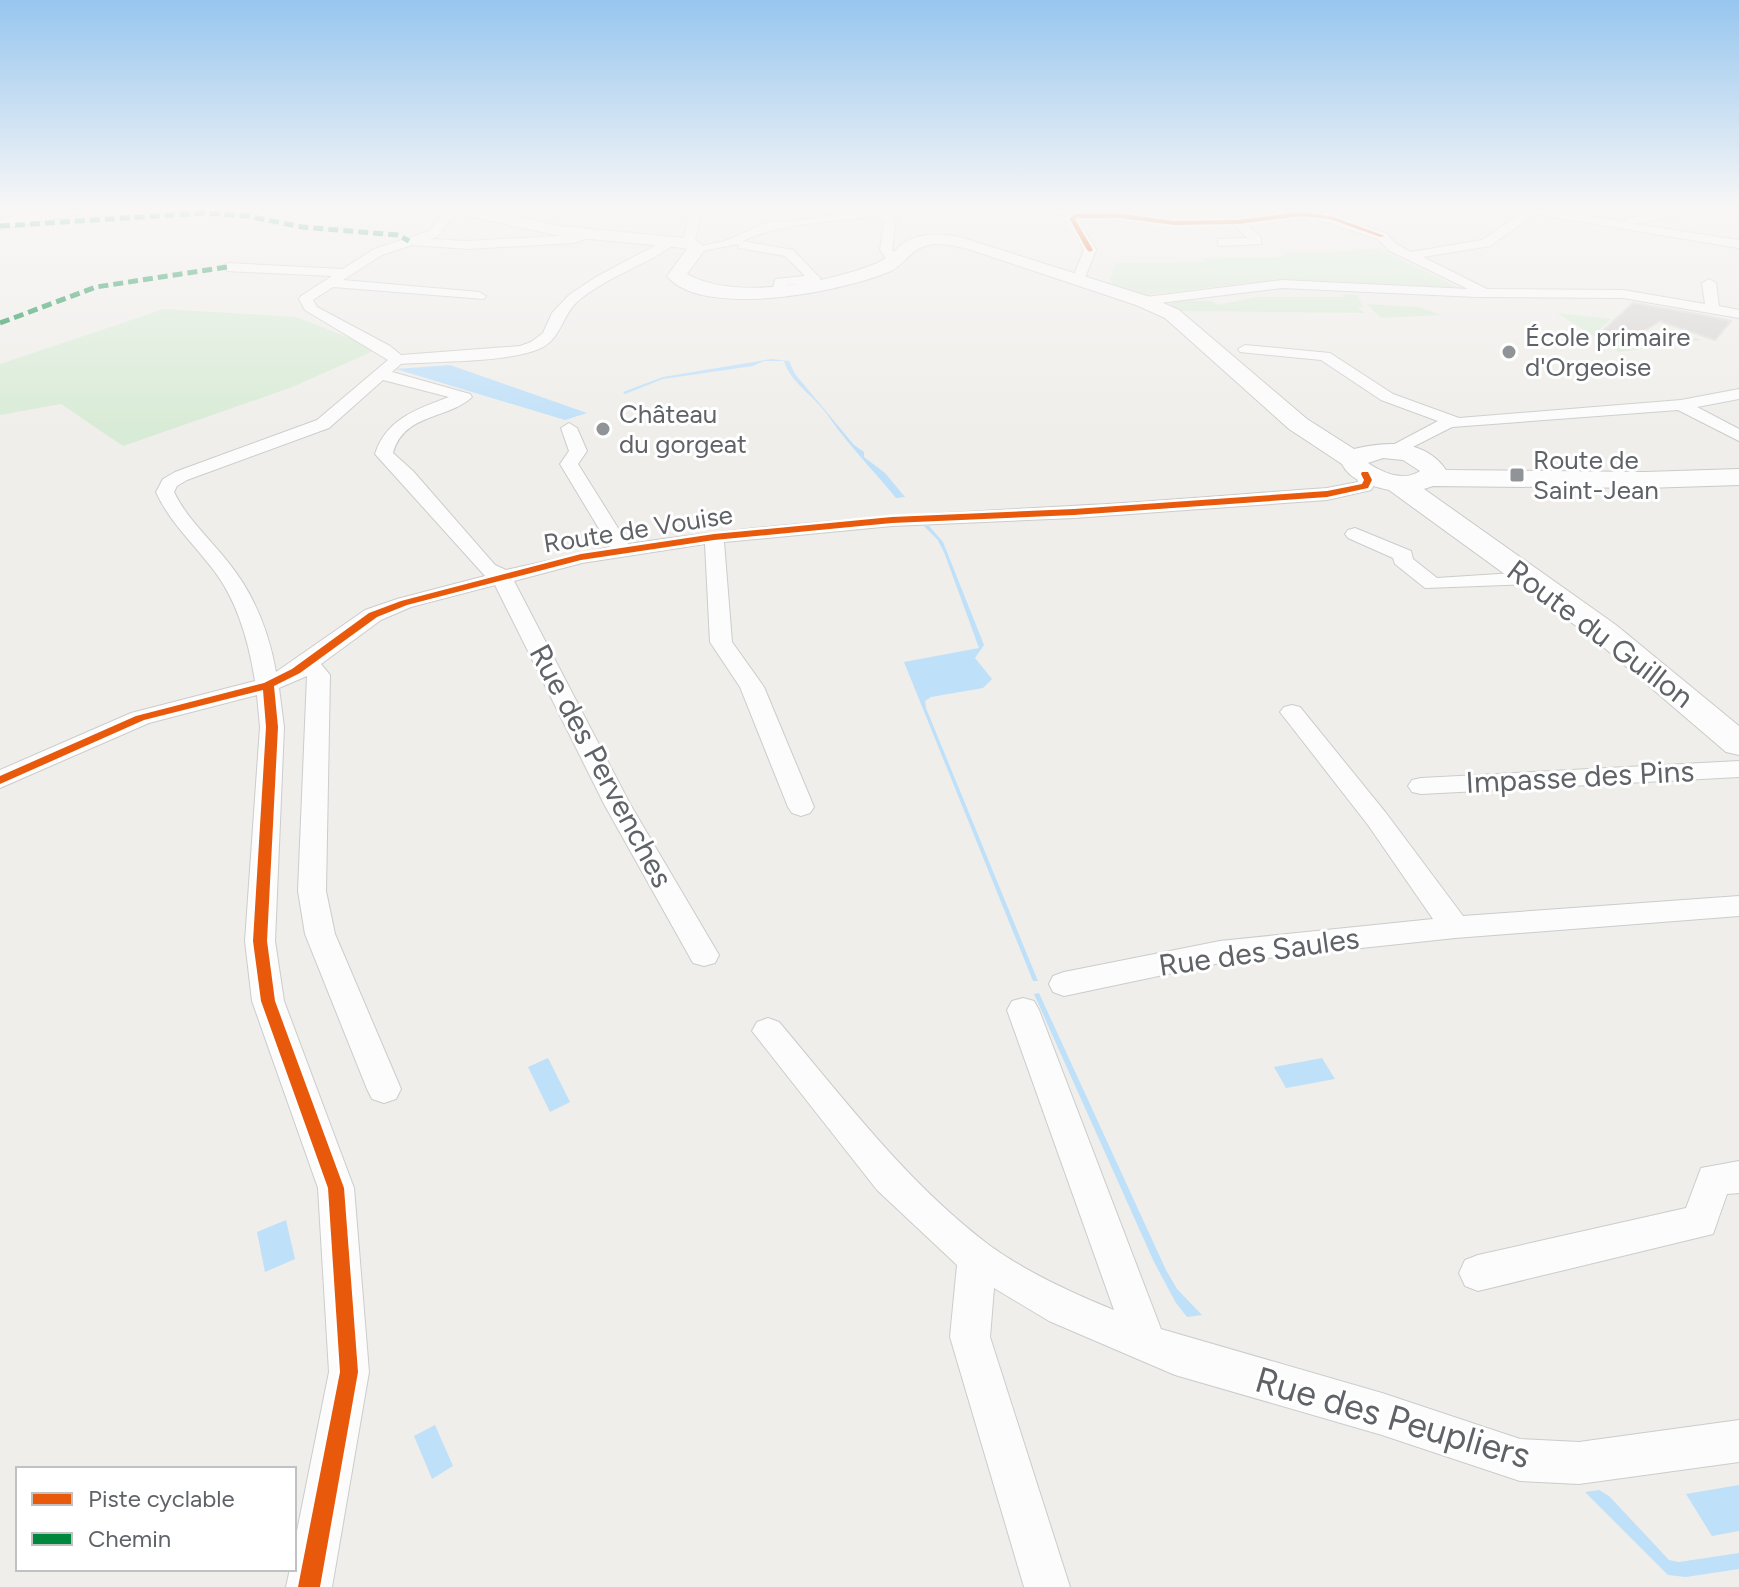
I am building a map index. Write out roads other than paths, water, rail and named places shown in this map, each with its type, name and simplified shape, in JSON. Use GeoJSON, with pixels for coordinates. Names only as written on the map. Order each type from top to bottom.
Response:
{"type":"FeatureCollection","features":[{"type":"Feature","properties":{"kind":"main road"},"geometry":{"type":"LineString","coordinates":[[685,283],[720,292],[820,283]]}},
{"type":"Feature","properties":{"kind":"main road"},"geometry":{"type":"LineString","coordinates":[[1087,283],[1143,301],[1182,320],[1298,424],[1415,478],[1606,480],[1739,477]]}},
{"type":"Feature","properties":{"kind":"main road"},"geometry":{"type":"LineString","coordinates":[[1372,459],[1417,457],[1415,478]]}},
{"type":"Feature","properties":{"kind":"main road","name":"Route du Guillon"},"geometry":{"type":"LineString","coordinates":[[1415,478],[1459,528],[1605,632],[1739,744]]}},
{"type":"Feature","properties":{"kind":"street"},"geometry":{"type":"LineString","coordinates":[[329,283],[306,299],[312,310],[385,349],[397,360]]}},
{"type":"Feature","properties":{"kind":"street"},"geometry":{"type":"LineString","coordinates":[[330,283],[479,296]]}},
{"type":"Feature","properties":{"kind":"street"},"geometry":{"type":"LineString","coordinates":[[309,1587],[349,1372],[336,1188],[268,1001],[260,941],[272,727],[268,685],[244,601],[226,572],[167,498],[166,489],[181,476],[323,424],[397,360],[521,350],[536,346],[553,330],[559,311],[601,283]]}},
{"type":"Feature","properties":{"kind":"street"},"geometry":{"type":"LineString","coordinates":[[780,286],[795,283]]}},
{"type":"Feature","properties":{"kind":"street"},"geometry":{"type":"LineString","coordinates":[[1470,283],[1484,293]]}},
{"type":"Feature","properties":{"kind":"street"},"geometry":{"type":"LineString","coordinates":[[1613,283],[1615,290],[1623,294]]}},
{"type":"Feature","properties":{"kind":"street"},"geometry":{"type":"LineString","coordinates":[[1709,283],[1712,309]]}},
{"type":"Feature","properties":{"kind":"street"},"geometry":{"type":"LineString","coordinates":[[1143,301],[1282,284],[1484,293],[1623,294],[1739,314]]}},
{"type":"Feature","properties":{"kind":"street"},"geometry":{"type":"LineString","coordinates":[[1245,349],[1287,350],[1325,356],[1387,397],[1449,422]]}},
{"type":"Feature","properties":{"kind":"street"},"geometry":{"type":"LineString","coordinates":[[381,375],[406,379],[464,397],[403,424],[387,438],[384,454],[407,475],[488,569],[501,576]]}},
{"type":"Feature","properties":{"kind":"street"},"geometry":{"type":"LineString","coordinates":[[1372,459],[1449,422],[1681,405],[1739,394]]}},
{"type":"Feature","properties":{"kind":"street"},"geometry":{"type":"LineString","coordinates":[[1681,405],[1739,436]]}},
{"type":"Feature","properties":{"kind":"street"},"geometry":{"type":"LineString","coordinates":[[569,428],[578,451],[569,464],[622,550]]}},
{"type":"Feature","properties":{"kind":"street","name":"Route de Vouise"},"geometry":{"type":"LineString","coordinates":[[1327,494],[1365,486],[1372,459]]}},
{"type":"Feature","properties":{"kind":"street","name":"Route de Vouise"},"geometry":{"type":"LineString","coordinates":[[0,780],[140,718],[268,685],[307,663],[373,615],[404,603],[501,576],[622,550],[714,537],[892,520],[1074,512],[1373,492],[1415,478]]}},
{"type":"Feature","properties":{"kind":"street"},"geometry":{"type":"LineString","coordinates":[[1355,534],[1404,555],[1402,560],[1432,584],[1531,578]]}},
{"type":"Feature","properties":{"kind":"street"},"geometry":{"type":"LineString","coordinates":[[714,537],[721,642],[752,687],[801,807]]}},
{"type":"Feature","properties":{"kind":"street","name":"Rue des Pervenches"},"geometry":{"type":"LineString","coordinates":[[501,576],[617,804],[704,955]]}},
{"type":"Feature","properties":{"kind":"street"},"geometry":{"type":"LineString","coordinates":[[307,663],[319,675],[312,876],[314,905],[320,934],[384,1089]]}},
{"type":"Feature","properties":{"kind":"street"},"geometry":{"type":"LineString","coordinates":[[1292,712],[1377,819],[1455,927]]}},
{"type":"Feature","properties":{"kind":"street","name":"Impasse des Pins"},"geometry":{"type":"LineString","coordinates":[[1421,786],[1739,769]]}},
{"type":"Feature","properties":{"kind":"street","name":"Rue des Saules"},"geometry":{"type":"LineString","coordinates":[[1064,984],[1220,952],[1455,927],[1739,906]]}},
{"type":"Feature","properties":{"kind":"street"},"geometry":{"type":"LineString","coordinates":[[1023,1010],[1146,1343]]}},
{"type":"Feature","properties":{"kind":"street","name":"Rue des Peupliers"},"geometry":{"type":"LineString","coordinates":[[768,1031],[890,1179],[977,1258],[1063,1308],[1175,1355],[1382,1414],[1520,1460],[1579,1463],[1739,1441]]}},
{"type":"Feature","properties":{"kind":"street"},"geometry":{"type":"LineString","coordinates":[[1478,1273],[1700,1222],[1714,1179],[1739,1177]]}},
{"type":"Feature","properties":{"kind":"street"},"geometry":{"type":"LineString","coordinates":[[977,1258],[970,1337],[1047,1587]]}},
{"type":"Feature","properties":{"kind":"water"},"geometry":{"type":"Polygon","coordinates":[[[771,359],[789,361],[795,374],[854,445],[864,452],[864,457],[885,473],[905,497],[896,498],[824,410],[797,383],[784,361],[764,361],[753,366],[663,379],[625,394],[623,392],[663,377],[771,359]]]}},
{"type":"Feature","properties":{"kind":"water"},"geometry":{"type":"Polygon","coordinates":[[[450,365],[587,413],[565,420],[396,369],[450,365]]]}},
{"type":"Feature","properties":{"kind":"water"},"geometry":{"type":"Polygon","coordinates":[[[924,526],[929,526],[943,542],[984,645],[975,658],[992,679],[983,688],[931,697],[925,701],[926,708],[1038,981],[1033,981],[904,662],[979,648],[944,552],[924,526]]]}},
{"type":"Feature","properties":{"kind":"water"},"geometry":{"type":"Polygon","coordinates":[[[1039,993],[1166,1270],[1177,1289],[1202,1315],[1187,1317],[1154,1262],[1034,994],[1039,993]]]}},
{"type":"Feature","properties":{"kind":"water"},"geometry":{"type":"Polygon","coordinates":[[[548,1058],[570,1102],[550,1112],[528,1067],[548,1058]]]}},
{"type":"Feature","properties":{"kind":"water"},"geometry":{"type":"Polygon","coordinates":[[[1322,1058],[1335,1079],[1286,1088],[1274,1067],[1322,1058]]]}},
{"type":"Feature","properties":{"kind":"water"},"geometry":{"type":"Polygon","coordinates":[[[286,1220],[295,1259],[265,1272],[257,1232],[286,1220]]]}},
{"type":"Feature","properties":{"kind":"water"},"geometry":{"type":"Polygon","coordinates":[[[435,1425],[453,1466],[432,1479],[414,1436],[435,1425]]]}},
{"type":"Feature","properties":{"kind":"water"},"geometry":{"type":"Polygon","coordinates":[[[1739,1485],[1739,1531],[1712,1536],[1686,1494],[1739,1485]]]}},
{"type":"Feature","properties":{"kind":"water"},"geometry":{"type":"Polygon","coordinates":[[[1599,1490],[1609,1496],[1669,1560],[1679,1562],[1739,1553],[1739,1569],[1686,1577],[1668,1575],[1585,1492],[1599,1490]]]}},
{"type":"Feature","properties":{"kind":"place","name":"École primaire d'Orgeoise"},"geometry":{"type":"Point","coordinates":[1509,352]}},
{"type":"Feature","properties":{"kind":"place","name":"Château du gorgeat"},"geometry":{"type":"Point","coordinates":[603,429]}},
{"type":"Feature","properties":{"kind":"place","name":"Route de Saint-Jean"},"geometry":{"type":"Point","coordinates":[1517,475]}}]}
